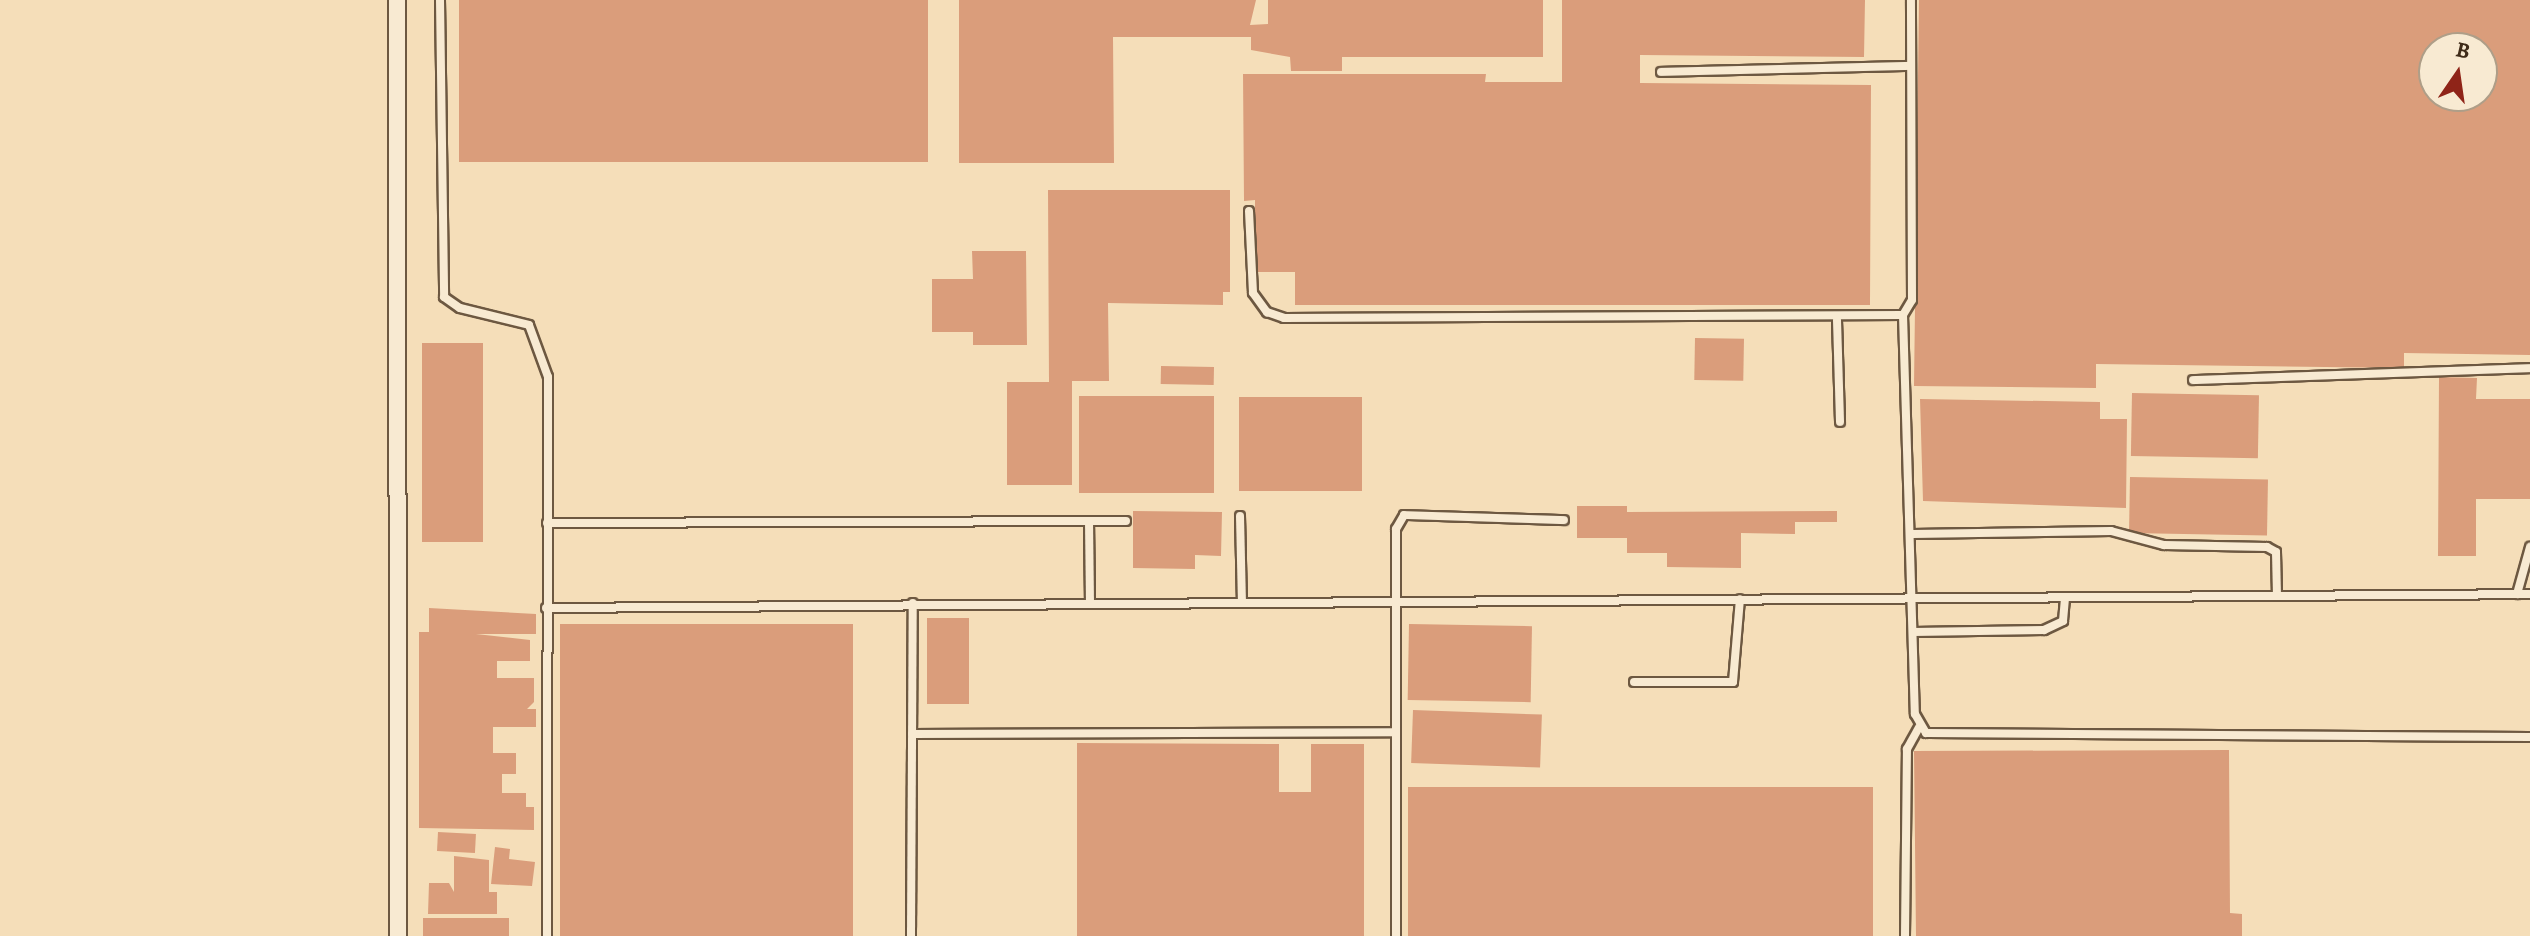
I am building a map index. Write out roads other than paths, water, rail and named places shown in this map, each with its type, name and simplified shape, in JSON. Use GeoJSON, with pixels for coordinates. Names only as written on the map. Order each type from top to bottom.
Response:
{"type":"FeatureCollection","features":[{"type":"Feature","properties":{"kind":"street"},"geometry":{"type":"LineString","coordinates":[[397,0],[398,936]]}},
{"type":"Feature","properties":{"kind":"lane"},"geometry":{"type":"LineString","coordinates":[[440,0],[441,284],[444,297],[460,308],[514,318],[539,339],[548,377],[547,936]]}},
{"type":"Feature","properties":{"kind":"lane"},"geometry":{"type":"LineString","coordinates":[[1905,936],[1906,764],[1919,727],[1903,315],[1912,300],[1911,0]]}},
{"type":"Feature","properties":{"kind":"lane"},"geometry":{"type":"LineString","coordinates":[[1661,72],[1911,66]]}},
{"type":"Feature","properties":{"kind":"lane"},"geometry":{"type":"LineString","coordinates":[[1249,211],[1253,293],[1267,312],[1284,318],[1837,320],[1903,315]]}},
{"type":"Feature","properties":{"kind":"lane"},"geometry":{"type":"LineString","coordinates":[[1837,320],[1840,422]]}},
{"type":"Feature","properties":{"kind":"lane"},"geometry":{"type":"LineString","coordinates":[[2193,380],[2530,368]]}},
{"type":"Feature","properties":{"kind":"lane"},"geometry":{"type":"LineString","coordinates":[[1396,936],[1396,529],[1404,515],[1564,520]]}},
{"type":"Feature","properties":{"kind":"lane"},"geometry":{"type":"LineString","coordinates":[[1240,516],[1242,602]]}},
{"type":"Feature","properties":{"kind":"lane"},"geometry":{"type":"LineString","coordinates":[[1089,521],[1090,602]]}},
{"type":"Feature","properties":{"kind":"lane"},"geometry":{"type":"LineString","coordinates":[[547,523],[1126,521]]}},
{"type":"Feature","properties":{"kind":"lane"},"geometry":{"type":"LineString","coordinates":[[1913,534],[2111,531],[2164,545],[2267,547],[2276,552],[2277,596]]}},
{"type":"Feature","properties":{"kind":"lane"},"geometry":{"type":"LineString","coordinates":[[2517,594],[2530,547]]}},
{"type":"Feature","properties":{"kind":"lane"},"geometry":{"type":"LineString","coordinates":[[546,608],[913,603],[2530,594]]}},
{"type":"Feature","properties":{"kind":"lane"},"geometry":{"type":"LineString","coordinates":[[1913,632],[2044,630],[2063,621],[2065,597]]}},
{"type":"Feature","properties":{"kind":"lane"},"geometry":{"type":"LineString","coordinates":[[1634,682],[1733,682],[1740,599]]}},
{"type":"Feature","properties":{"kind":"lane"},"geometry":{"type":"LineString","coordinates":[[911,936],[913,603]]}},
{"type":"Feature","properties":{"kind":"lane"},"geometry":{"type":"LineString","coordinates":[[1919,727],[1949,734],[2530,737]]}},
{"type":"Feature","properties":{"kind":"lane"},"geometry":{"type":"LineString","coordinates":[[912,734],[1396,732]]}}]}
